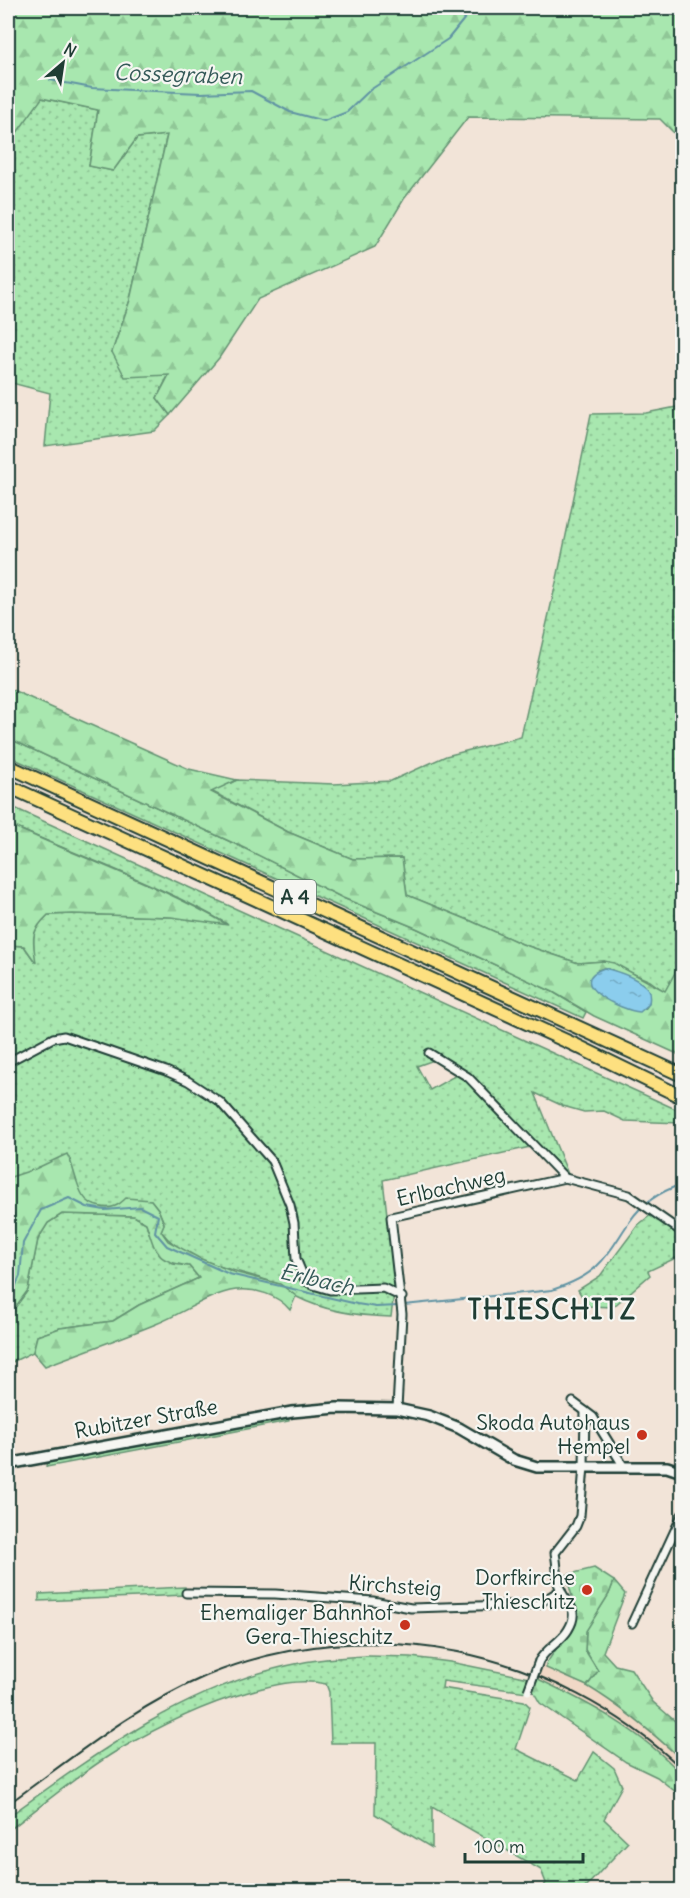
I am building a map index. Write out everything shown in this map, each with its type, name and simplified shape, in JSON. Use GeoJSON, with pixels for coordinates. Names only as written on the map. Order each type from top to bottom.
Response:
{"type":"FeatureCollection","features":[{"type":"Feature","properties":{"kind":"highway","name":"A 4"},"geometry":{"type":"LineString","coordinates":[[8,766],[682,1075]]}},
{"type":"Feature","properties":{"kind":"highway","name":"A 4"},"geometry":{"type":"LineString","coordinates":[[8,786],[575,1045],[682,1097]]}},
{"type":"Feature","properties":{"kind":"main road","name":"Rubitzer Straße"},"geometry":{"type":"LineString","coordinates":[[8,1464],[292,1412],[337,1408],[397,1409],[429,1416],[459,1428],[514,1460],[537,1467],[667,1467],[682,1472]]}},
{"type":"Feature","properties":{"kind":"street"},"geometry":{"type":"LineString","coordinates":[[8,1062],[53,1038],[64,1035],[166,1071],[208,1093],[236,1119],[272,1161],[291,1206],[296,1259],[305,1280],[330,1290],[383,1288],[402,1300]]}},
{"type":"Feature","properties":{"kind":"street"},"geometry":{"type":"LineString","coordinates":[[429,1053],[468,1077],[565,1178],[629,1194],[682,1232]]}},
{"type":"Feature","properties":{"kind":"street","name":"Erlbachweg"},"geometry":{"type":"LineString","coordinates":[[397,1409],[402,1300],[391,1217],[565,1178]]}},
{"type":"Feature","properties":{"kind":"street"},"geometry":{"type":"LineString","coordinates":[[573,1402],[593,1417],[624,1467]]}},
{"type":"Feature","properties":{"kind":"street"},"geometry":{"type":"LineString","coordinates":[[528,1691],[543,1653],[568,1631],[573,1619],[572,1607],[561,1590],[555,1553],[576,1526],[580,1516],[585,1411]]}},
{"type":"Feature","properties":{"kind":"street"},"geometry":{"type":"LineString","coordinates":[[632,1623],[682,1515]]}},
{"type":"Feature","properties":{"kind":"street","name":"Kirchsteig"},"geometry":{"type":"LineString","coordinates":[[186,1593],[275,1594],[373,1601],[411,1608],[538,1604],[561,1590]]}},
{"type":"Feature","properties":{"kind":"shaded area"},"geometry":{"type":"Polygon","coordinates":[[[541,1664],[587,1686],[652,1731],[682,1760],[682,1775],[641,1737],[605,1713],[536,1678],[541,1664]]]}},
{"type":"Feature","properties":{"kind":"green space"},"geometry":{"type":"Polygon","coordinates":[[[8,8],[682,8],[682,141],[660,119],[468,117],[404,199],[375,247],[258,299],[219,358],[170,415],[157,398],[169,375],[125,377],[112,352],[130,300],[167,135],[137,138],[113,171],[89,166],[98,110],[42,98],[8,145],[8,8]]]}},
{"type":"Feature","properties":{"kind":"green space"},"geometry":{"type":"Polygon","coordinates":[[[41,98],[98,110],[89,166],[113,171],[137,138],[167,135],[130,300],[112,352],[169,374],[157,398],[170,415],[154,431],[45,446],[50,393],[8,382],[8,145],[41,98]]]}},
{"type":"Feature","properties":{"kind":"green space"},"geometry":{"type":"Polygon","coordinates":[[[682,406],[682,960],[665,992],[650,981],[604,961],[578,963],[522,944],[407,895],[402,858],[353,859],[288,832],[211,791],[237,780],[334,784],[391,781],[446,756],[521,737],[591,414],[646,413],[682,406]]]}},
{"type":"Feature","properties":{"kind":"green space"},"geometry":{"type":"Polygon","coordinates":[[[8,688],[189,769],[237,780],[211,792],[288,832],[353,859],[402,858],[407,895],[522,944],[578,963],[604,961],[614,963],[665,991],[682,960],[682,1056],[594,1016],[553,992],[416,928],[343,898],[246,849],[8,738],[8,688]],[[604,968],[598,970],[645,1009],[649,995],[645,986],[604,968]]]}},
{"type":"Feature","properties":{"kind":"green space"},"geometry":{"type":"Polygon","coordinates":[[[8,738],[246,849],[343,898],[416,928],[553,992],[586,1012],[583,1018],[8,756],[8,738]]]}},
{"type":"Feature","properties":{"kind":"green space"},"geometry":{"type":"Polygon","coordinates":[[[8,805],[682,1112],[682,1123],[625,1121],[604,1111],[584,1112],[563,1106],[535,1093],[568,1174],[470,1075],[434,1060],[417,1066],[430,1090],[456,1075],[466,1080],[530,1147],[383,1180],[395,1284],[391,1317],[331,1310],[297,1297],[281,1285],[199,1259],[171,1242],[161,1231],[164,1223],[151,1200],[114,1208],[89,1203],[79,1189],[70,1160],[8,1178],[8,945],[24,946],[35,962],[35,931],[48,915],[171,917],[227,924],[146,883],[8,824],[8,805]]]}},
{"type":"Feature","properties":{"kind":"green space"},"geometry":{"type":"Polygon","coordinates":[[[8,824],[147,884],[228,925],[171,917],[48,915],[35,932],[36,963],[24,946],[8,945],[8,824]]]}},
{"type":"Feature","properties":{"kind":"green space"},"geometry":{"type":"Polygon","coordinates":[[[67,1154],[78,1186],[86,1200],[108,1208],[126,1198],[151,1200],[158,1209],[164,1224],[161,1231],[168,1241],[199,1258],[234,1272],[280,1284],[296,1296],[290,1310],[279,1300],[259,1291],[226,1292],[166,1320],[45,1366],[33,1352],[37,1336],[60,1328],[113,1321],[139,1305],[199,1278],[189,1266],[169,1261],[158,1254],[146,1223],[134,1216],[62,1214],[48,1223],[38,1239],[28,1290],[8,1317],[8,1249],[13,1242],[14,1214],[8,1212],[8,1178],[35,1169],[67,1154]]]}},
{"type":"Feature","properties":{"kind":"green space"},"geometry":{"type":"Polygon","coordinates":[[[62,1214],[134,1216],[146,1223],[149,1233],[173,1264],[189,1266],[199,1278],[139,1305],[113,1321],[60,1328],[37,1336],[33,1352],[8,1364],[8,1317],[28,1290],[38,1239],[48,1223],[62,1214]]]}},
{"type":"Feature","properties":{"kind":"green space"},"geometry":{"type":"Polygon","coordinates":[[[652,1214],[682,1235],[682,1255],[648,1271],[650,1275],[613,1307],[588,1306],[578,1290],[600,1276],[638,1225],[652,1214]]]}},
{"type":"Feature","properties":{"kind":"green space"},"geometry":{"type":"Polygon","coordinates":[[[289,1407],[289,1421],[46,1467],[48,1451],[289,1407]]]}},
{"type":"Feature","properties":{"kind":"green space"},"geometry":{"type":"Polygon","coordinates":[[[594,1568],[614,1581],[609,1594],[586,1631],[585,1650],[598,1671],[587,1686],[546,1668],[546,1664],[570,1629],[577,1614],[566,1575],[594,1568]]]}},
{"type":"Feature","properties":{"kind":"green space"},"geometry":{"type":"Polygon","coordinates":[[[614,1581],[625,1594],[603,1652],[615,1665],[631,1669],[653,1702],[682,1727],[682,1760],[636,1720],[587,1686],[598,1671],[585,1650],[586,1630],[609,1594],[614,1581]]]}},
{"type":"Feature","properties":{"kind":"green space"},"geometry":{"type":"Polygon","coordinates":[[[185,1587],[186,1595],[39,1601],[39,1594],[185,1587]]]}},
{"type":"Feature","properties":{"kind":"green space"},"geometry":{"type":"Polygon","coordinates":[[[368,1656],[411,1657],[450,1662],[529,1678],[527,1692],[443,1681],[442,1688],[524,1701],[530,1707],[516,1749],[578,1780],[594,1752],[614,1768],[622,1786],[604,1819],[628,1842],[583,1890],[541,1890],[546,1883],[541,1870],[432,1807],[432,1848],[375,1814],[376,1743],[331,1743],[329,1692],[326,1684],[316,1682],[295,1682],[255,1690],[194,1711],[162,1726],[101,1761],[8,1831],[8,1817],[110,1746],[182,1704],[259,1673],[317,1660],[368,1656]]]}},
{"type":"Feature","properties":{"kind":"green space"},"geometry":{"type":"Polygon","coordinates":[[[536,1678],[614,1719],[650,1745],[682,1775],[682,1797],[657,1777],[626,1762],[540,1703],[532,1689],[536,1678]]]}},
{"type":"Feature","properties":{"kind":"water"},"geometry":{"type":"Polygon","coordinates":[[[604,968],[631,977],[645,986],[649,992],[649,1004],[640,1012],[621,1007],[600,995],[592,988],[589,981],[593,974],[604,968]]]}},
{"type":"Feature","properties":{"kind":"waterway","name":"Cossegraben"},"geometry":{"type":"LineString","coordinates":[[50,80],[92,88],[201,93],[251,91],[290,112],[324,121],[347,112],[370,90],[448,39],[473,8]]}},
{"type":"Feature","properties":{"kind":"waterway","name":"Erlbach"},"geometry":{"type":"LineString","coordinates":[[404,1305],[552,1290],[570,1283],[587,1274],[602,1261],[646,1203],[682,1184]]}},
{"type":"Feature","properties":{"kind":"waterway","name":"Erlbach"},"geometry":{"type":"LineString","coordinates":[[8,1303],[20,1276],[23,1243],[41,1210],[69,1198],[87,1207],[105,1210],[140,1207],[158,1216],[155,1232],[167,1246],[229,1274],[357,1304],[376,1307],[399,1306]]}},
{"type":"Feature","properties":{"kind":"railway"},"geometry":{"type":"LineString","coordinates":[[8,1804],[128,1718],[179,1689],[206,1676],[268,1656],[331,1645],[395,1644],[458,1652],[519,1669],[578,1694],[632,1728],[682,1769]]}},
{"type":"Feature","properties":{"kind":"place","name":"Skoda Autohaus Hempel"},"geometry":{"type":"Point","coordinates":[642,1435]}},
{"type":"Feature","properties":{"kind":"place","name":"Dorfkirche Thieschitz"},"geometry":{"type":"Point","coordinates":[587,1590]}},
{"type":"Feature","properties":{"kind":"place","name":"Ehemaliger Bahnhof Gera-Thieschitz"},"geometry":{"type":"Point","coordinates":[405,1625]}},
{"type":"Feature","properties":{"kind":"district","name":"THIESCHITZ"},"geometry":{"type":"Point","coordinates":[552,1310]}}]}
